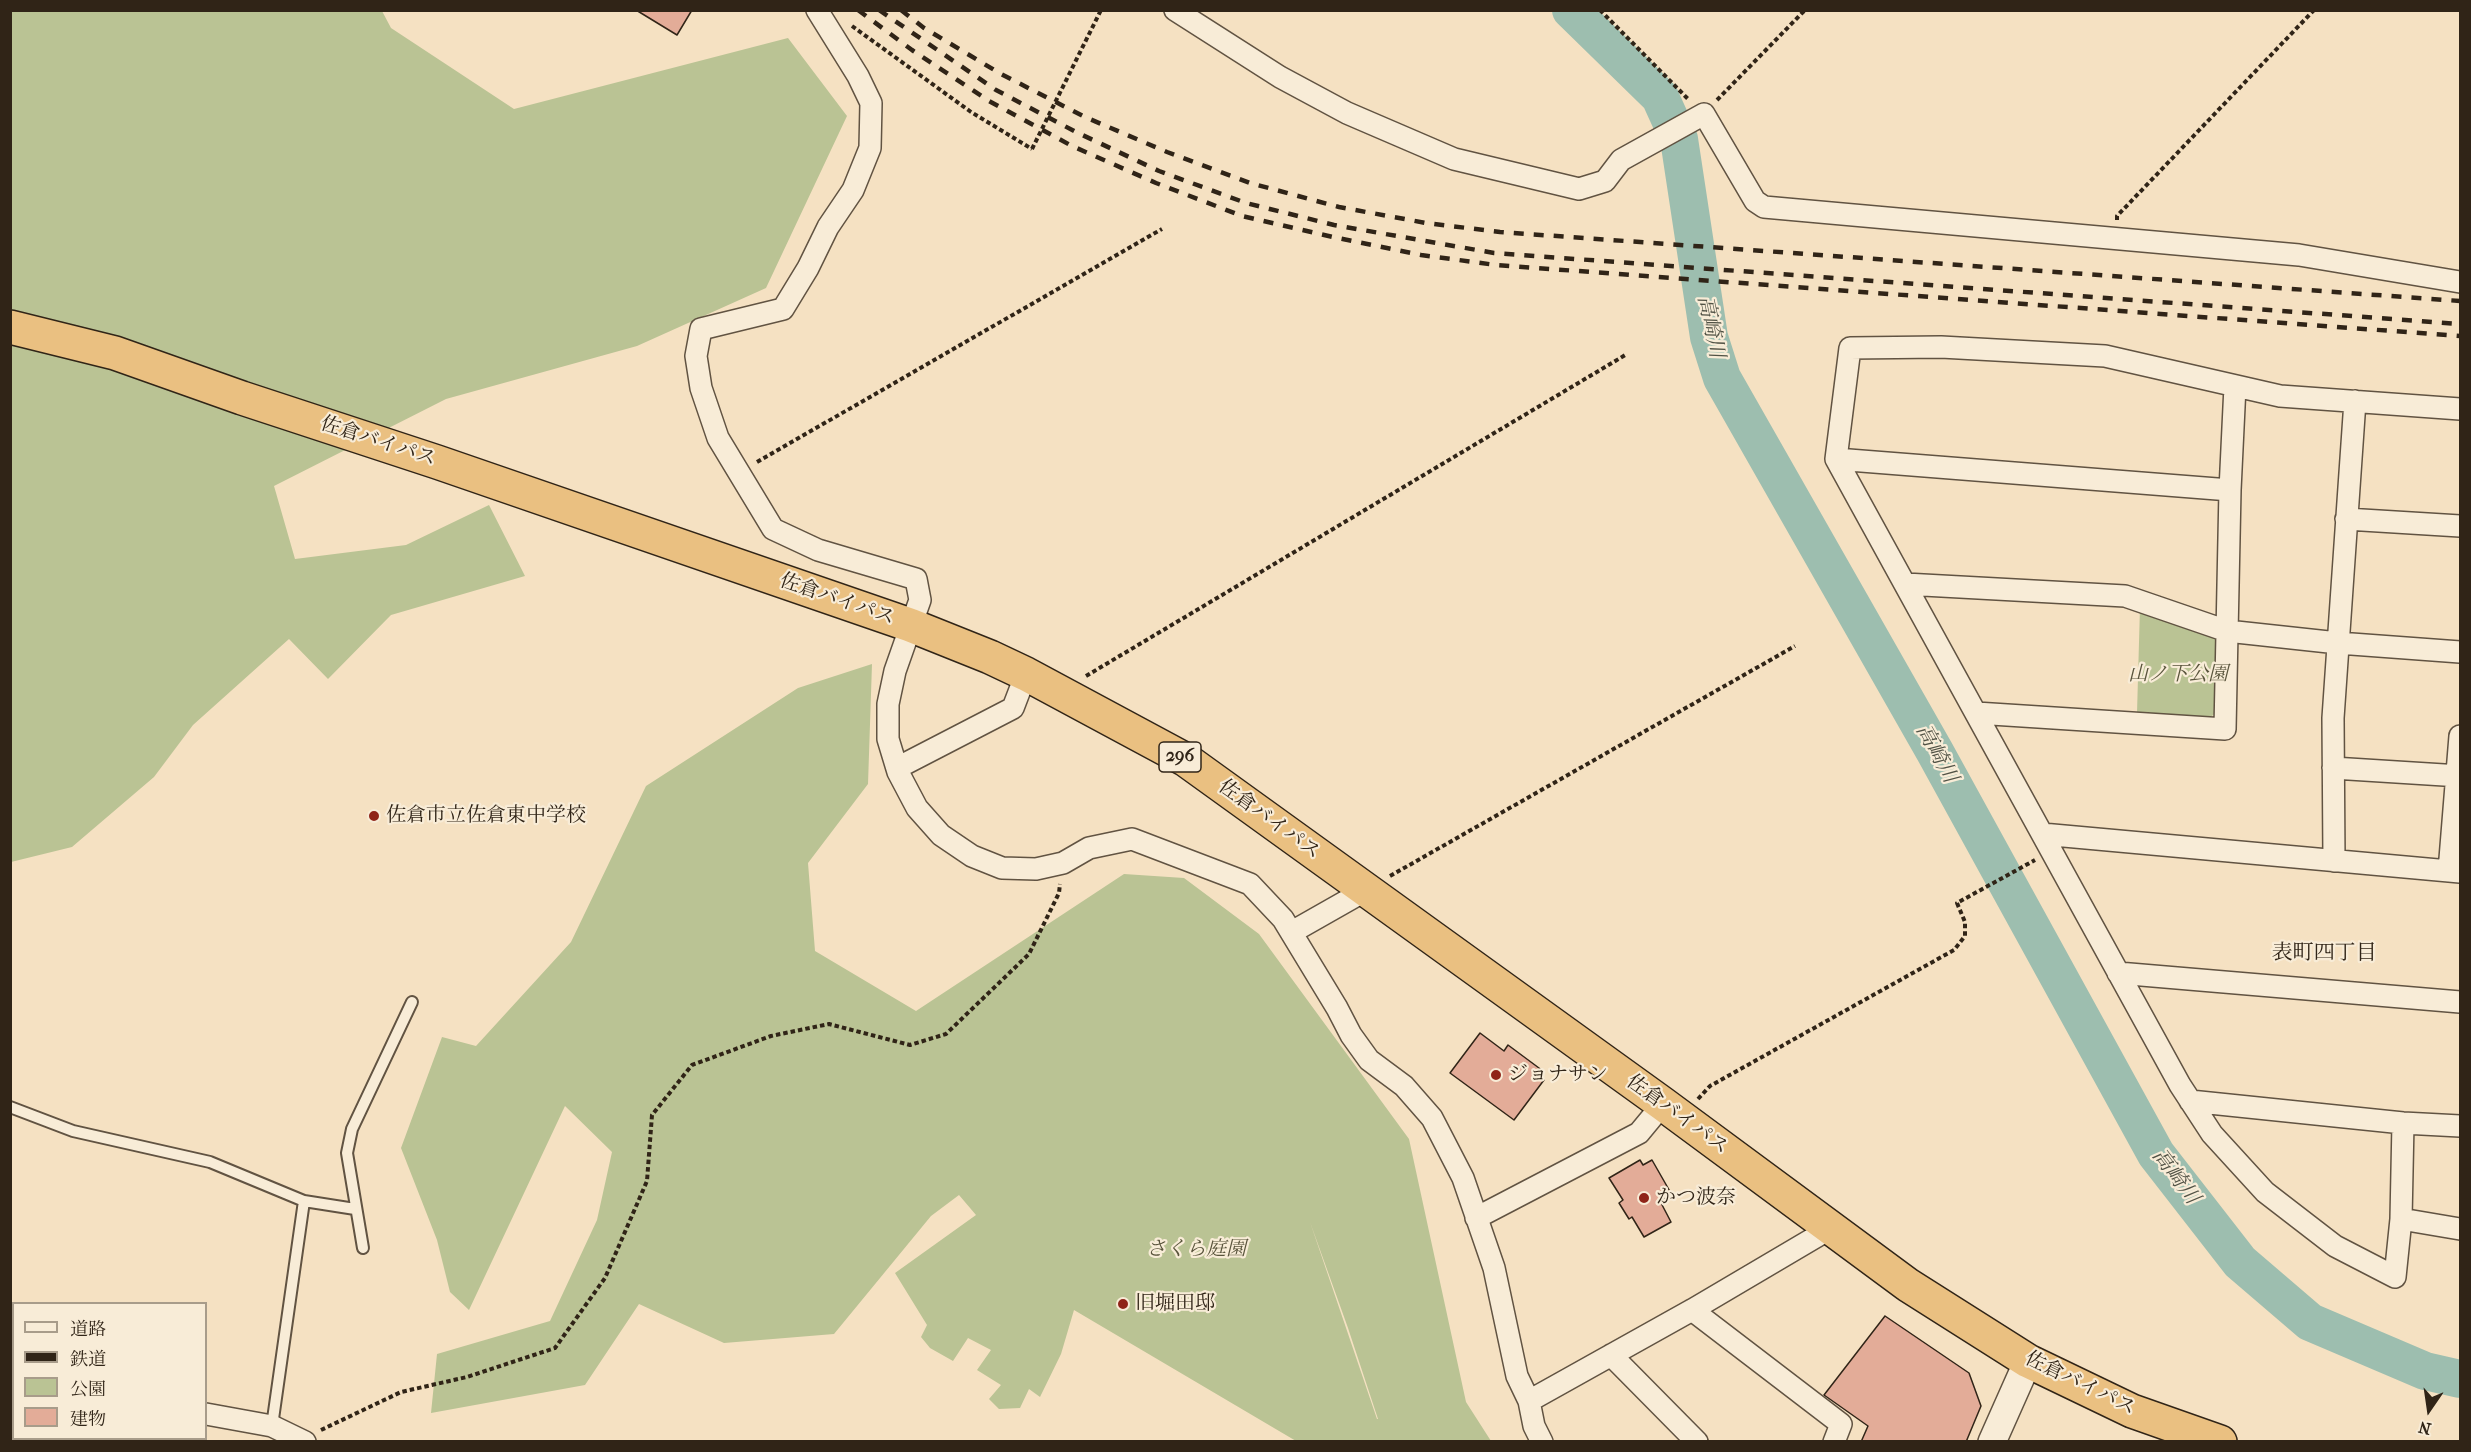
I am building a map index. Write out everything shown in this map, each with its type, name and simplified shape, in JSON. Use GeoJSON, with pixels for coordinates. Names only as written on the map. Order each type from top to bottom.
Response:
{"type":"FeatureCollection","features":[{"type":"Feature","properties":{"kind":"highway","name":"佐倉バイパス"},"geometry":{"type":"LineString","coordinates":[[10,327],[115,352],[910,626],[990,657],[1060,691],[1186,760],[1672,1111],[1908,1285],[2028,1361],[2132,1411],[2220,1442]]}},
{"type":"Feature","properties":{"kind":"street"},"geometry":{"type":"LineString","coordinates":[[817,10],[858,76],[871,103],[870,148],[853,190],[828,227],[808,268],[783,309],[701,329],[696,356],[700,388],[718,438],[773,529],[818,550],[916,579],[920,600],[895,671],[888,704],[888,739],[897,768],[917,808],[941,835],[972,856],[1002,868],[1036,869],[1062,862],[1089,848],[1132,839],[1250,884],[1283,919],[1337,1008],[1350,1035],[1369,1060],[1404,1086],[1432,1118],[1463,1178],[1494,1268],[1517,1376],[1529,1401],[1534,1426],[1542,1442]]}},
{"type":"Feature","properties":{"kind":"street"},"geometry":{"type":"LineString","coordinates":[[1175,10],[1280,77],[1328,103],[1454,159],[1579,189],[1605,181],[1621,160],[1704,114],[1755,201],[1764,207],[2299,255],[2460,282]]}},
{"type":"Feature","properties":{"kind":"street"},"geometry":{"type":"LineString","coordinates":[[2403,1123],[2401,1219],[2395,1278],[2335,1246],[2265,1192],[2212,1134],[2190,1101],[2118,973],[1836,459],[1850,348],[1941,347],[2104,356],[2280,396],[2460,409]]}},
{"type":"Feature","properties":{"kind":"street"},"geometry":{"type":"LineString","coordinates":[[1976,713],[2226,729],[2230,489],[2235,386]]}},
{"type":"Feature","properties":{"kind":"street"},"geometry":{"type":"LineString","coordinates":[[2334,861],[2333,718],[2355,401]]}},
{"type":"Feature","properties":{"kind":"street"},"geometry":{"type":"LineString","coordinates":[[1836,459],[2230,489]]}},
{"type":"Feature","properties":{"kind":"street"},"geometry":{"type":"LineString","coordinates":[[2346,519],[2460,526]]}},
{"type":"Feature","properties":{"kind":"street"},"geometry":{"type":"LineString","coordinates":[[1905,584],[2125,596],[2227,631],[2338,643],[2460,652]]}},
{"type":"Feature","properties":{"kind":"street"},"geometry":{"type":"LineString","coordinates":[[897,768],[1013,708],[1026,674]]}},
{"type":"Feature","properties":{"kind":"street"},"geometry":{"type":"LineString","coordinates":[[2047,843],[2455,871],[2460,736]]}},
{"type":"Feature","properties":{"kind":"street"},"geometry":{"type":"LineString","coordinates":[[2333,768],[2459,776]]}},
{"type":"Feature","properties":{"kind":"street"},"geometry":{"type":"LineString","coordinates":[[1292,932],[1366,890]]}},
{"type":"Feature","properties":{"kind":"street"},"geometry":{"type":"LineString","coordinates":[[2118,973],[2460,1002]]}},
{"type":"Feature","properties":{"kind":"street"},"geometry":{"type":"LineString","coordinates":[[2190,1101],[2403,1123],[2460,1126]]}},
{"type":"Feature","properties":{"kind":"street"},"geometry":{"type":"LineString","coordinates":[[1476,1218],[1639,1133],[1672,1111]]}},
{"type":"Feature","properties":{"kind":"street"},"geometry":{"type":"LineString","coordinates":[[2401,1219],[2460,1229]]}},
{"type":"Feature","properties":{"kind":"street"},"geometry":{"type":"LineString","coordinates":[[1529,1401],[1692,1310],[1831,1228]]}},
{"type":"Feature","properties":{"kind":"street"},"geometry":{"type":"LineString","coordinates":[[1692,1310],[1841,1424],[1834,1442]]}},
{"type":"Feature","properties":{"kind":"street"},"geometry":{"type":"LineString","coordinates":[[1611,1355],[1697,1442]]}},
{"type":"Feature","properties":{"kind":"street"},"geometry":{"type":"LineString","coordinates":[[1992,1442],[2028,1361]]}},
{"type":"Feature","properties":{"kind":"street"},"geometry":{"type":"LineString","coordinates":[[207,1414],[272,1426],[306,1441]]}},
{"type":"Feature","properties":{"kind":"lane"},"geometry":{"type":"LineString","coordinates":[[363,1248],[347,1153],[352,1129],[412,1002]]}},
{"type":"Feature","properties":{"kind":"lane"},"geometry":{"type":"LineString","coordinates":[[10,1107],[73,1131],[210,1162],[304,1201],[355,1209]]}},
{"type":"Feature","properties":{"kind":"lane"},"geometry":{"type":"LineString","coordinates":[[272,1426],[304,1201]]}},
{"type":"Feature","properties":{"kind":"path"},"geometry":{"type":"LineString","coordinates":[[846,22],[971,112],[1032,149],[1101,10]]}},
{"type":"Feature","properties":{"kind":"path"},"geometry":{"type":"LineString","coordinates":[[1600,10],[1704,114],[1805,10]]}},
{"type":"Feature","properties":{"kind":"path"},"geometry":{"type":"LineString","coordinates":[[2116,238],[2117,216],[2314,10]]}},
{"type":"Feature","properties":{"kind":"path"},"geometry":{"type":"LineString","coordinates":[[738,473],[1162,229]]}},
{"type":"Feature","properties":{"kind":"path"},"geometry":{"type":"LineString","coordinates":[[1060,691],[1627,354]]}},
{"type":"Feature","properties":{"kind":"path"},"geometry":{"type":"LineString","coordinates":[[1366,890],[1795,646]]}},
{"type":"Feature","properties":{"kind":"path"},"geometry":{"type":"LineString","coordinates":[[1672,1111],[1710,1086],[1954,950],[1965,936],[1965,922],[1957,903],[2047,843]]}},
{"type":"Feature","properties":{"kind":"path"},"geometry":{"type":"LineString","coordinates":[[306,1441],[401,1392],[467,1377],[555,1348],[605,1278],[647,1181],[652,1115],[692,1065],[771,1036],[829,1024],[910,1045],[946,1034],[1029,954],[1059,893],[1062,862]]}},
{"type":"Feature","properties":{"kind":"green space"},"geometry":{"type":"Polygon","coordinates":[[[10,11],[382,11],[391,28],[514,109],[788,38],[847,116],[766,288],[637,346],[446,399],[274,486],[295,559],[406,545],[489,505],[525,576],[391,615],[328,679],[289,639],[193,725],[154,777],[72,847],[11,862],[10,11]]]}},
{"type":"Feature","properties":{"kind":"green space","name":"山ノ下公園"},"geometry":{"type":"Polygon","coordinates":[[[2140,607],[2219,638],[2217,712],[2208,719],[2137,713],[2140,607]]]}},
{"type":"Feature","properties":{"kind":"green space","name":"さくら庭園"},"geometry":{"type":"Polygon","coordinates":[[[872,664],[868,784],[808,863],[815,951],[916,1011],[1124,874],[1184,878],[1259,934],[1409,1139],[1466,1402],[1491,1441],[1296,1441],[1074,1310],[1061,1354],[1040,1397],[1029,1389],[1020,1408],[999,1409],[989,1399],[1001,1385],[977,1370],[991,1350],[968,1338],[953,1361],[930,1348],[921,1337],[927,1325],[895,1273],[976,1215],[959,1195],[931,1216],[834,1334],[724,1343],[639,1304],[585,1385],[431,1413],[437,1354],[550,1321],[597,1220],[612,1152],[565,1106],[469,1310],[450,1292],[437,1240],[401,1148],[442,1037],[476,1046],[571,942],[646,786],[798,688],[872,664]],[[1310,1222],[1378,1419],[1348,1328],[1310,1222]]]}},
{"type":"Feature","properties":{"kind":"building"},"geometry":{"type":"Polygon","coordinates":[[[636,10],[692,10],[677,35],[636,10]]]}},
{"type":"Feature","properties":{"kind":"building","name":"ジョナサン"},"geometry":{"type":"Polygon","coordinates":[[[1480,1033],[1504,1051],[1508,1045],[1543,1071],[1539,1076],[1544,1080],[1514,1120],[1450,1073],[1480,1033]]]}},
{"type":"Feature","properties":{"kind":"building","name":"かつ波奈"},"geometry":{"type":"Polygon","coordinates":[[[1640,1160],[1643,1165],[1652,1160],[1672,1195],[1660,1201],[1671,1222],[1644,1237],[1632,1217],[1629,1219],[1619,1203],[1623,1200],[1609,1178],[1640,1160]]]}},
{"type":"Feature","properties":{"kind":"building"},"geometry":{"type":"Polygon","coordinates":[[[1885,1316],[1969,1373],[1981,1406],[1966,1442],[1861,1442],[1868,1426],[1824,1395],[1885,1316]]]}},
{"type":"Feature","properties":{"kind":"waterway","name":"高崎川"},"geometry":{"type":"LineString","coordinates":[[1571,10],[1660,97],[1679,139],[1709,337],[1722,378],[1935,752],[2156,1154],[2240,1262],[2310,1322],[2425,1371],[2460,1379]]}},
{"type":"Feature","properties":{"kind":"railway"},"geometry":{"type":"LineString","coordinates":[[858,10],[912,50],[989,101],[1072,146],[1156,183],[1242,216],[1421,255],[1496,265],[2460,336]]}},
{"type":"Feature","properties":{"kind":"railway"},"geometry":{"type":"LineString","coordinates":[[879,10],[996,90],[1076,132],[1159,171],[1246,203],[1334,225],[1494,253],[2460,324]]}},
{"type":"Feature","properties":{"kind":"railway"},"geometry":{"type":"LineString","coordinates":[[901,10],[924,28],[1001,74],[1085,117],[1167,152],[1250,183],[1339,207],[1426,223],[1500,232],[2460,301]]}},
{"type":"Feature","properties":{"kind":"place","name":"佐倉市立佐倉東中学校"},"geometry":{"type":"Point","coordinates":[374,816]}},
{"type":"Feature","properties":{"kind":"place","name":"ジョナサン"},"geometry":{"type":"Point","coordinates":[1496,1075]}},
{"type":"Feature","properties":{"kind":"place","name":"かつ波奈"},"geometry":{"type":"Point","coordinates":[1644,1198]}},
{"type":"Feature","properties":{"kind":"place","name":"旧堀田邸"},"geometry":{"type":"Point","coordinates":[1123,1304]}},
{"type":"Feature","properties":{"kind":"district","name":"表町四丁目"},"geometry":{"type":"Point","coordinates":[2324,954]}}]}
